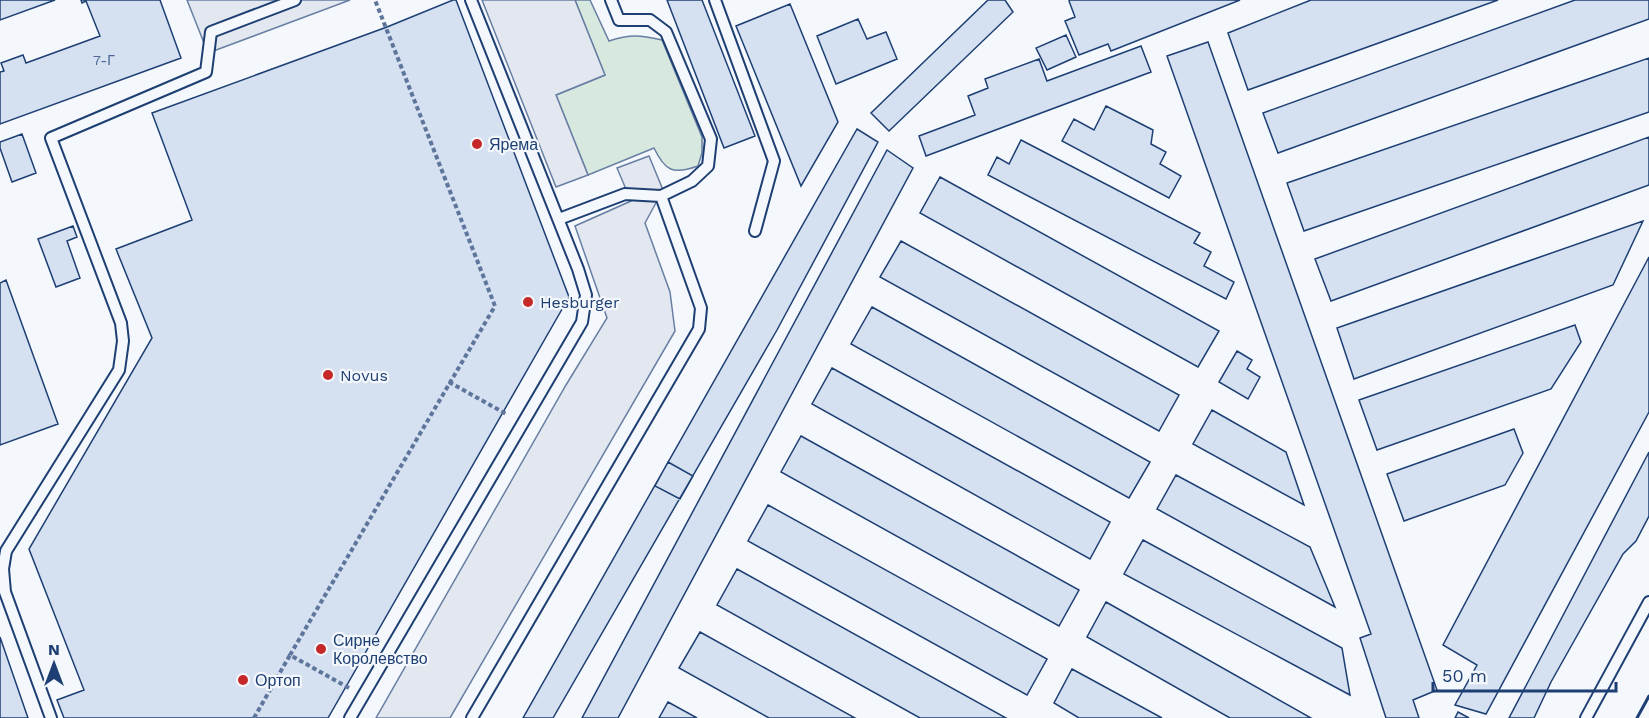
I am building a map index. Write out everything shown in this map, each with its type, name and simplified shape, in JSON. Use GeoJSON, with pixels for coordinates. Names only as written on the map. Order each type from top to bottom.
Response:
{"type":"FeatureCollection","features":[{"type":"Feature","properties":{"kind":"lane"},"geometry":{"type":"LineString","coordinates":[[51,718],[5,592],[3,569],[6,551],[119,370],[123,341],[121,323],[51,138],[206,72],[211,32],[295,0]]}},
{"type":"Feature","properties":{"kind":"lane"},"geometry":{"type":"LineString","coordinates":[[353,717],[362,697],[582,322],[586,295],[578,269],[471,0]]}},
{"type":"Feature","properties":{"kind":"lane"},"geometry":{"type":"LineString","coordinates":[[559,219],[625,194],[661,196],[692,181],[708,166],[711,139],[666,32],[650,20],[619,20],[611,0]]}},
{"type":"Feature","properties":{"kind":"lane"},"geometry":{"type":"LineString","coordinates":[[715,0],[774,161],[755,231]]}},
{"type":"Feature","properties":{"kind":"lane"},"geometry":{"type":"LineString","coordinates":[[472,718],[699,329],[701,308],[661,196]]}},
{"type":"Feature","properties":{"kind":"lane"},"geometry":{"type":"LineString","coordinates":[[1586,718],[1649,602]]}},
{"type":"Feature","properties":{"kind":"path"},"geometry":{"type":"LineString","coordinates":[[254,718],[495,306],[375,0]]}},
{"type":"Feature","properties":{"kind":"path"},"geometry":{"type":"LineString","coordinates":[[449,382],[524,423]]}},
{"type":"Feature","properties":{"kind":"path"},"geometry":{"type":"LineString","coordinates":[[291,655],[362,697]]}},
{"type":"Feature","properties":{"kind":"shaded area"},"geometry":{"type":"Polygon","coordinates":[[[187,0],[350,0],[208,53],[187,0]]]}},
{"type":"Feature","properties":{"kind":"shaded area"},"geometry":{"type":"Polygon","coordinates":[[[482,0],[575,0],[605,75],[556,95],[588,175],[556,187],[482,0]]]}},
{"type":"Feature","properties":{"kind":"shaded area"},"geometry":{"type":"Polygon","coordinates":[[[575,0],[590,0],[609,41],[635,36],[662,40],[702,137],[702,153],[698,166],[682,170],[671,169],[662,162],[654,148],[588,175],[556,95],[605,75],[575,0]]]}},
{"type":"Feature","properties":{"kind":"shaded area"},"geometry":{"type":"Polygon","coordinates":[[[649,156],[663,190],[645,223],[670,292],[675,331],[450,718],[376,718],[566,385],[607,318],[575,226],[631,201],[617,168],[649,156]]]}},
{"type":"Feature","properties":{"kind":"building"},"geometry":{"type":"Polygon","coordinates":[[[0,0],[55,0],[0,20],[0,0]]]}},
{"type":"Feature","properties":{"kind":"building"},"geometry":{"type":"Polygon","coordinates":[[[81,0],[160,0],[181,58],[0,124],[0,72],[4,71],[1,63],[23,55],[26,63],[100,36],[86,1],[82,3],[81,0]]]}},
{"type":"Feature","properties":{"kind":"building","name":"Novus"},"geometry":{"type":"Polygon","coordinates":[[[456,0],[569,297],[328,718],[64,718],[57,700],[84,690],[29,549],[152,338],[116,249],[192,220],[152,113],[387,27],[456,0]]]}},
{"type":"Feature","properties":{"kind":"building"},"geometry":{"type":"Polygon","coordinates":[[[667,0],[702,0],[755,136],[724,148],[667,0]]]}},
{"type":"Feature","properties":{"kind":"building"},"geometry":{"type":"Polygon","coordinates":[[[988,0],[1005,0],[1013,12],[889,131],[871,113],[988,0]]]}},
{"type":"Feature","properties":{"kind":"building"},"geometry":{"type":"Polygon","coordinates":[[[1070,0],[1240,0],[1111,51],[1108,44],[1079,55],[1065,21],[1075,17],[1070,0]]]}},
{"type":"Feature","properties":{"kind":"building"},"geometry":{"type":"Polygon","coordinates":[[[1311,0],[1498,0],[1248,90],[1228,33],[1311,0]]]}},
{"type":"Feature","properties":{"kind":"building"},"geometry":{"type":"Polygon","coordinates":[[[1575,0],[1649,0],[1649,19],[1278,153],[1263,113],[1575,0]]]}},
{"type":"Feature","properties":{"kind":"building"},"geometry":{"type":"Polygon","coordinates":[[[790,4],[838,122],[801,186],[736,26],[790,4]]]}},
{"type":"Feature","properties":{"kind":"building"},"geometry":{"type":"Polygon","coordinates":[[[858,19],[867,39],[886,32],[897,59],[836,84],[817,36],[858,19]]]}},
{"type":"Feature","properties":{"kind":"building"},"geometry":{"type":"Polygon","coordinates":[[[1066,35],[1076,57],[1047,70],[1036,48],[1066,35]]]}},
{"type":"Feature","properties":{"kind":"building"},"geometry":{"type":"Polygon","coordinates":[[[1208,42],[1437,690],[1413,700],[1419,718],[1386,718],[1360,638],[1371,634],[1167,56],[1208,42]]]}},
{"type":"Feature","properties":{"kind":"building"},"geometry":{"type":"Polygon","coordinates":[[[1141,46],[1151,72],[926,156],[919,136],[975,115],[968,96],[988,88],[985,79],[1039,59],[1047,81],[1141,46]]]}},
{"type":"Feature","properties":{"kind":"building"},"geometry":{"type":"Polygon","coordinates":[[[1649,58],[1649,112],[1304,231],[1287,183],[1649,58]]]}},
{"type":"Feature","properties":{"kind":"building"},"geometry":{"type":"Polygon","coordinates":[[[1106,106],[1153,130],[1151,144],[1166,152],[1160,164],[1181,176],[1169,198],[1062,141],[1074,119],[1094,130],[1106,106]]]}},
{"type":"Feature","properties":{"kind":"building"},"geometry":{"type":"Polygon","coordinates":[[[857,129],[878,142],[777,330],[553,718],[523,718],[857,129]]]}},
{"type":"Feature","properties":{"kind":"building"},"geometry":{"type":"Polygon","coordinates":[[[22,134],[36,173],[12,182],[0,142],[22,134]]]}},
{"type":"Feature","properties":{"kind":"building"},"geometry":{"type":"Polygon","coordinates":[[[1649,137],[1649,185],[1331,301],[1315,259],[1649,137]]]}},
{"type":"Feature","properties":{"kind":"building"},"geometry":{"type":"Polygon","coordinates":[[[1021,140],[1200,233],[1194,243],[1211,252],[1204,266],[1234,282],[1226,299],[988,175],[997,157],[1009,164],[1021,140]]]}},
{"type":"Feature","properties":{"kind":"building"},"geometry":{"type":"Polygon","coordinates":[[[887,150],[913,168],[618,718],[582,718],[887,150]]]}},
{"type":"Feature","properties":{"kind":"building"},"geometry":{"type":"Polygon","coordinates":[[[940,177],[1219,331],[1198,367],[920,213],[940,177]]]}},
{"type":"Feature","properties":{"kind":"building"},"geometry":{"type":"Polygon","coordinates":[[[1643,221],[1613,285],[1354,379],[1337,328],[1643,221]]]}},
{"type":"Feature","properties":{"kind":"building"},"geometry":{"type":"Polygon","coordinates":[[[73,226],[77,237],[67,241],[80,278],[56,287],[38,239],[73,226]]]}},
{"type":"Feature","properties":{"kind":"building"},"geometry":{"type":"Polygon","coordinates":[[[901,241],[1179,395],[1159,431],[880,277],[901,241]]]}},
{"type":"Feature","properties":{"kind":"building"},"geometry":{"type":"Polygon","coordinates":[[[1649,257],[1649,412],[1486,714],[1455,705],[1477,665],[1443,645],[1649,257]]]}},
{"type":"Feature","properties":{"kind":"building"},"geometry":{"type":"Polygon","coordinates":[[[6,280],[58,424],[0,445],[0,283],[6,280]]]}},
{"type":"Feature","properties":{"kind":"building"},"geometry":{"type":"Polygon","coordinates":[[[872,307],[1150,462],[1129,498],[851,344],[872,307]]]}},
{"type":"Feature","properties":{"kind":"building"},"geometry":{"type":"Polygon","coordinates":[[[1575,325],[1581,342],[1551,389],[1377,450],[1359,400],[1575,325]]]}},
{"type":"Feature","properties":{"kind":"building"},"geometry":{"type":"Polygon","coordinates":[[[1237,351],[1252,360],[1247,369],[1260,377],[1248,399],[1219,382],[1237,351]]]}},
{"type":"Feature","properties":{"kind":"building"},"geometry":{"type":"Polygon","coordinates":[[[832,368],[1110,522],[1090,559],[812,404],[832,368]]]}},
{"type":"Feature","properties":{"kind":"building"},"geometry":{"type":"Polygon","coordinates":[[[1212,410],[1286,452],[1304,505],[1193,444],[1212,410]]]}},
{"type":"Feature","properties":{"kind":"building"},"geometry":{"type":"Polygon","coordinates":[[[1514,429],[1523,453],[1505,485],[1404,521],[1387,474],[1514,429]]]}},
{"type":"Feature","properties":{"kind":"building"},"geometry":{"type":"Polygon","coordinates":[[[801,436],[1079,590],[1059,626],[781,472],[801,436]]]}},
{"type":"Feature","properties":{"kind":"building"},"geometry":{"type":"Polygon","coordinates":[[[1649,452],[1649,516],[1636,541],[1623,554],[1551,682],[1534,718],[1509,718],[1649,452]]]}},
{"type":"Feature","properties":{"kind":"building"},"geometry":{"type":"Polygon","coordinates":[[[668,462],[693,476],[680,499],[655,486],[668,462]]]}},
{"type":"Feature","properties":{"kind":"building"},"geometry":{"type":"Polygon","coordinates":[[[1176,475],[1310,547],[1335,607],[1157,509],[1176,475]]]}},
{"type":"Feature","properties":{"kind":"building"},"geometry":{"type":"Polygon","coordinates":[[[768,505],[1047,659],[1027,695],[748,541],[768,505]]]}},
{"type":"Feature","properties":{"kind":"building"},"geometry":{"type":"Polygon","coordinates":[[[1143,540],[1342,648],[1350,695],[1124,574],[1143,540]]]}},
{"type":"Feature","properties":{"kind":"building"},"geometry":{"type":"Polygon","coordinates":[[[737,569],[1006,718],[920,718],[717,605],[737,569]]]}},
{"type":"Feature","properties":{"kind":"building"},"geometry":{"type":"Polygon","coordinates":[[[1106,602],[1311,718],[1230,718],[1087,637],[1106,602]]]}},
{"type":"Feature","properties":{"kind":"building"},"geometry":{"type":"Polygon","coordinates":[[[700,632],[855,718],[769,718],[679,668],[700,632]]]}},
{"type":"Feature","properties":{"kind":"building"},"geometry":{"type":"Polygon","coordinates":[[[0,637],[28,718],[0,718],[0,637]]]}},
{"type":"Feature","properties":{"kind":"building"},"geometry":{"type":"Polygon","coordinates":[[[1072,669],[1162,718],[1079,718],[1054,703],[1072,669]]]}},
{"type":"Feature","properties":{"kind":"building"},"geometry":{"type":"Polygon","coordinates":[[[668,702],[697,718],[659,718],[668,702]]]}},
{"type":"Feature","properties":{"kind":"building"},"geometry":{"type":"Polygon","coordinates":[[[1458,712],[1469,718],[1455,718],[1458,712]]]}},
{"type":"Feature","properties":{"kind":"wall"},"geometry":{"type":"LineString","coordinates":[[1637,718],[1649,696]]}},
{"type":"Feature","properties":{"kind":"place","name":"Ярема"},"geometry":{"type":"Point","coordinates":[477,144]}},
{"type":"Feature","properties":{"kind":"place","name":"Hesburger"},"geometry":{"type":"Point","coordinates":[528,302]}},
{"type":"Feature","properties":{"kind":"place","name":"Novus"},"geometry":{"type":"Point","coordinates":[328,375]}},
{"type":"Feature","properties":{"kind":"place","name":"Сирне Королевство"},"geometry":{"type":"Point","coordinates":[321,649]}},
{"type":"Feature","properties":{"kind":"place","name":"Ортоп"},"geometry":{"type":"Point","coordinates":[243,680]}}]}
